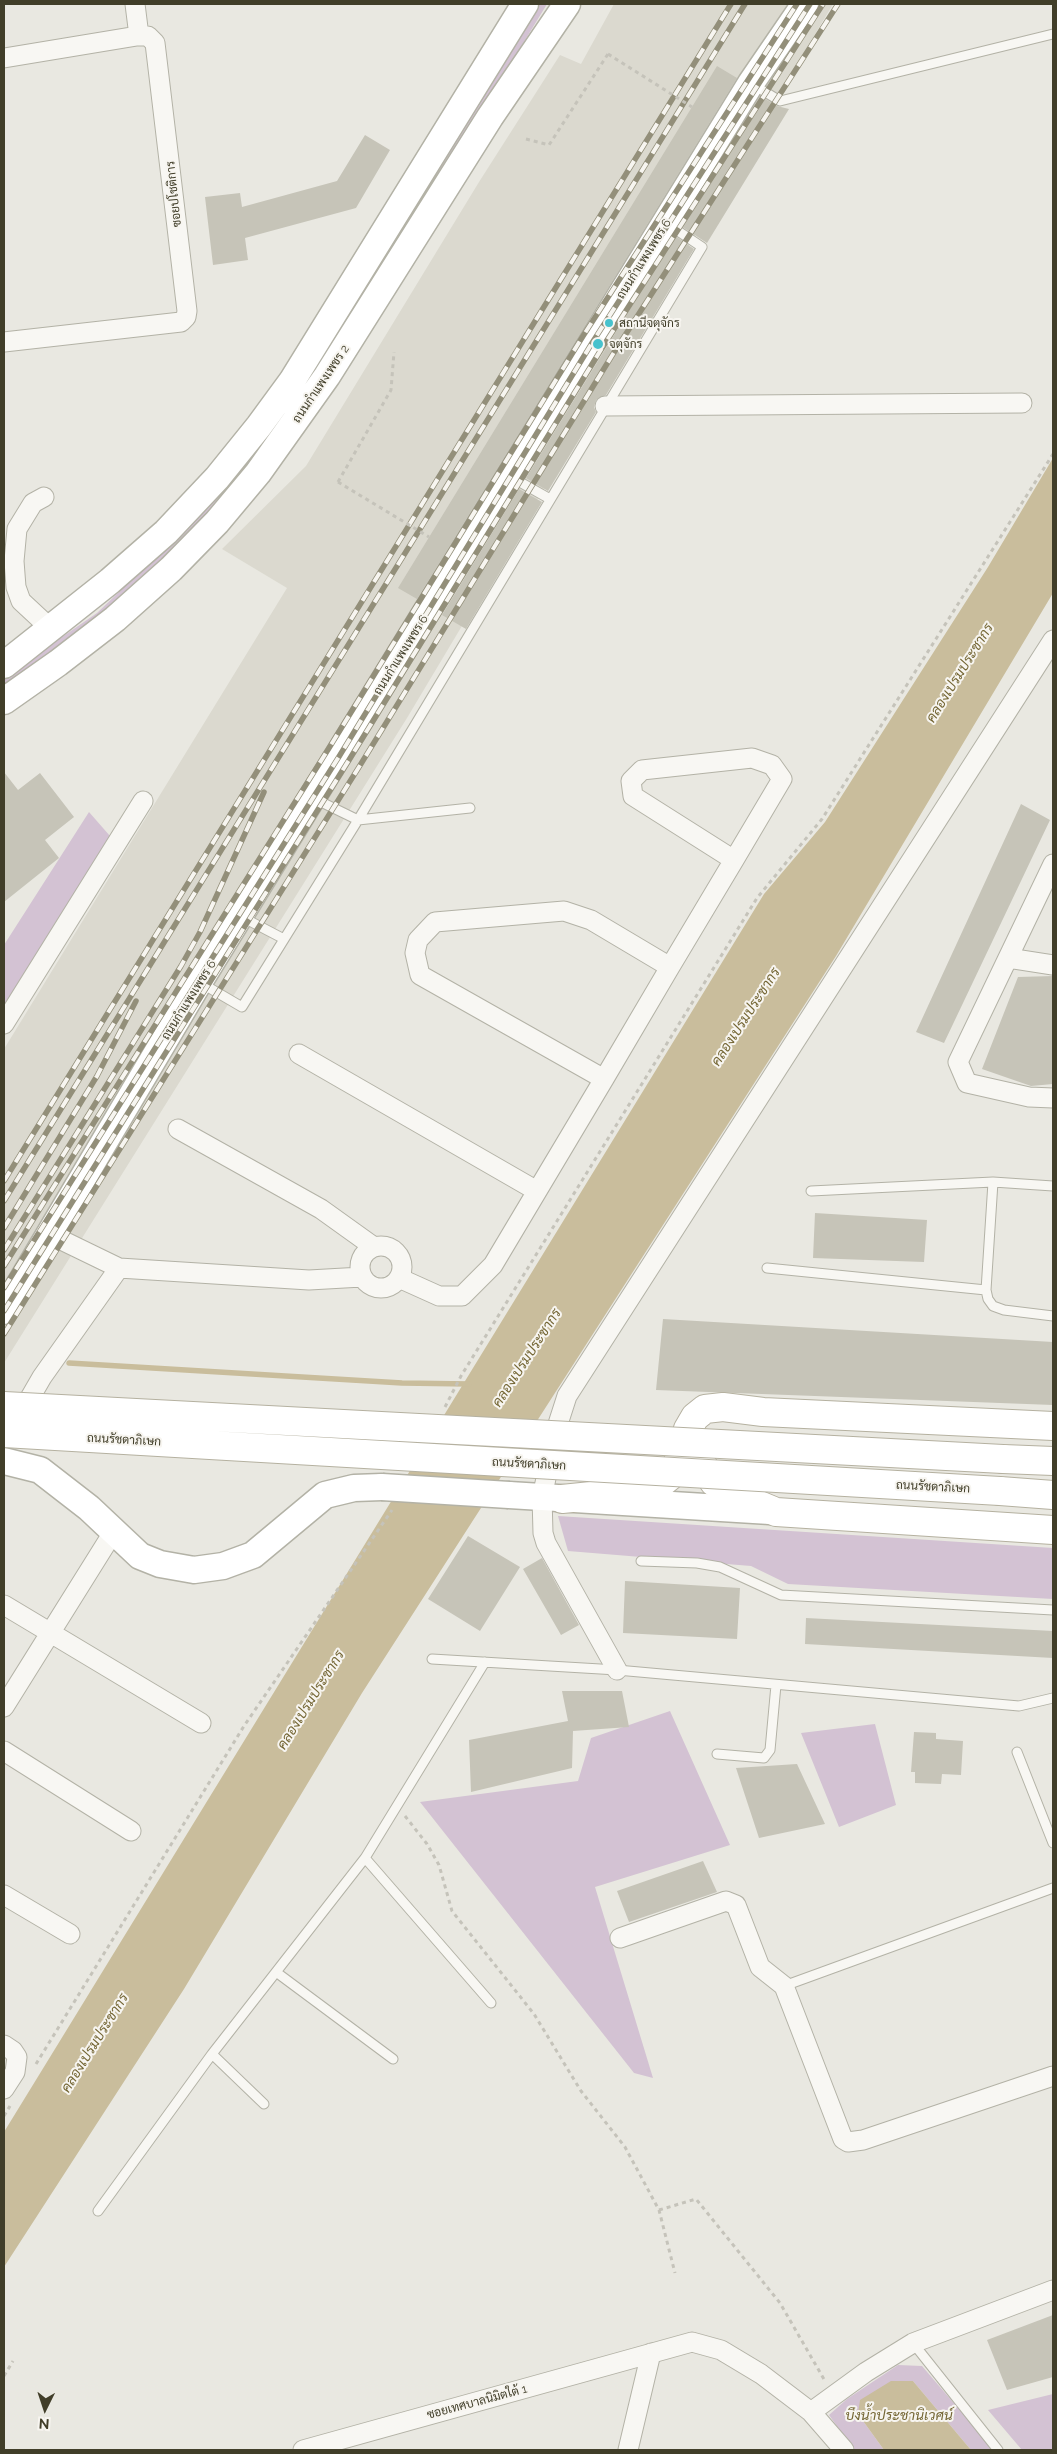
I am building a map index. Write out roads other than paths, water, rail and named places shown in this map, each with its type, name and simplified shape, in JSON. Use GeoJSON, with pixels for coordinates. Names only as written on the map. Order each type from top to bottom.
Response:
{"type":"FeatureCollection","features":[{"type":"Feature","properties":{"kind":"main road"},"geometry":{"type":"LineString","coordinates":[[4,1406],[1053,1461]]}},
{"type":"Feature","properties":{"kind":"main road"},"geometry":{"type":"LineString","coordinates":[[552,1498],[631,1492],[660,1484],[670,1476],[679,1460],[688,1429],[695,1417],[706,1409],[723,1407],[763,1412],[1053,1426]]}},
{"type":"Feature","properties":{"kind":"main road"},"geometry":{"type":"LineString","coordinates":[[763,1412],[720,1414],[709,1419],[700,1430],[697,1450],[705,1470],[714,1482],[728,1492],[776,1512],[1053,1530]]}},
{"type":"Feature","properties":{"kind":"main road","name":"ถนนรัชดาภิเษก"},"geometry":{"type":"LineString","coordinates":[[4,1433],[1053,1495]]}},
{"type":"Feature","properties":{"kind":"street"},"geometry":{"type":"LineString","coordinates":[[4,58],[139,36],[135,4]]}},
{"type":"Feature","properties":{"kind":"street"},"geometry":{"type":"LineString","coordinates":[[4,665],[166,532],[217,478],[259,426],[297,372],[525,4]]}},
{"type":"Feature","properties":{"kind":"street","name":"ถนนกำแพงเพชร 2"},"geometry":{"type":"LineString","coordinates":[[4,701],[58,663],[115,619],[171,569],[218,522],[258,473],[327,376],[490,117],[567,4]]}},
{"type":"Feature","properties":{"kind":"street","name":"ถนนกำแพงเพชร 6"},"geometry":{"type":"LineString","coordinates":[[4,1311],[199,982],[751,84],[805,4]]}},
{"type":"Feature","properties":{"kind":"street","name":"ซอยปโชติการ"},"geometry":{"type":"LineString","coordinates":[[4,342],[175,323],[186,317],[187,303],[158,53],[155,43],[148,36],[139,36]]}},
{"type":"Feature","properties":{"kind":"street"},"geometry":{"type":"LineString","coordinates":[[606,406],[1022,403]]}},
{"type":"Feature","properties":{"kind":"street"},"geometry":{"type":"LineString","coordinates":[[44,497],[33,504],[17,529],[14,561],[16,587],[21,601],[50,628]]}},
{"type":"Feature","properties":{"kind":"street"},"geometry":{"type":"LineString","coordinates":[[617,1670],[546,1543],[541,1522],[552,1498],[558,1427],[568,1396],[1053,640]]}},
{"type":"Feature","properties":{"kind":"street"},"geometry":{"type":"LineString","coordinates":[[399,1278],[439,1296],[462,1296],[493,1265],[604,1079],[670,967],[734,860],[782,779],[772,765],[752,758],[642,770],[631,781],[634,796],[734,860]]}},
{"type":"Feature","properties":{"kind":"street"},"geometry":{"type":"LineString","coordinates":[[4,1024],[143,801]]}},
{"type":"Feature","properties":{"kind":"street"},"geometry":{"type":"LineString","coordinates":[[1053,864],[958,1062],[967,1083],[1029,1097],[1053,1098]]}},
{"type":"Feature","properties":{"kind":"street"},"geometry":{"type":"LineString","coordinates":[[604,1079],[420,975],[415,953],[418,940],[436,922],[564,911],[591,920],[670,967]]}},
{"type":"Feature","properties":{"kind":"street"},"geometry":{"type":"LineString","coordinates":[[1008,958],[1053,964]]}},
{"type":"Feature","properties":{"kind":"street"},"geometry":{"type":"LineString","coordinates":[[299,1054],[537,1191]]}},
{"type":"Feature","properties":{"kind":"street"},"geometry":{"type":"LineString","coordinates":[[49,1234],[119,1268],[309,1280],[362,1277],[373,1286],[380,1288],[388,1287],[399,1278],[401,1264],[394,1251],[388,1247],[374,1247],[322,1209],[178,1129]]}},
{"type":"Feature","properties":{"kind":"street"},"geometry":{"type":"LineString","coordinates":[[362,1277],[360,1263],[362,1256],[374,1247]]}},
{"type":"Feature","properties":{"kind":"street"},"geometry":{"type":"LineString","coordinates":[[4,1444],[42,1377],[119,1268]]}},
{"type":"Feature","properties":{"kind":"street"},"geometry":{"type":"LineString","coordinates":[[4,1461],[40,1470],[89,1508],[140,1556],[160,1564],[194,1570],[207,1569],[253,1555],[325,1495],[354,1488],[390,1495],[509,1495],[776,1512]]}},
{"type":"Feature","properties":{"kind":"street"},"geometry":{"type":"LineString","coordinates":[[4,1707],[49,1632],[114,1531]]}},
{"type":"Feature","properties":{"kind":"street"},"geometry":{"type":"LineString","coordinates":[[4,1605],[201,1723]]}},
{"type":"Feature","properties":{"kind":"street"},"geometry":{"type":"LineString","coordinates":[[4,1751],[131,1831]]}},
{"type":"Feature","properties":{"kind":"street"},"geometry":{"type":"LineString","coordinates":[[4,1895],[70,1934]]}},
{"type":"Feature","properties":{"kind":"street"},"geometry":{"type":"LineString","coordinates":[[620,1938],[726,1901],[736,1904],[760,1967],[784,1986],[843,2139],[848,2142],[862,2140],[1053,2076]]}},
{"type":"Feature","properties":{"kind":"street"},"geometry":{"type":"LineString","coordinates":[[4,2045],[14,2051],[17,2057],[9,2094]]}},
{"type":"Feature","properties":{"kind":"street"},"geometry":{"type":"LineString","coordinates":[[811,2412],[866,2372],[913,2343],[1053,2290]]}},
{"type":"Feature","properties":{"kind":"street","name":"ซอยเทศบาลนิมิตใต้ 1"},"geometry":{"type":"LineString","coordinates":[[303,2450],[692,2342],[721,2350],[761,2374],[811,2412],[844,2450]]}},
{"type":"Feature","properties":{"kind":"street"},"geometry":{"type":"LineString","coordinates":[[628,2450],[651,2353]]}},
{"type":"Feature","properties":{"kind":"lane"},"geometry":{"type":"LineString","coordinates":[[751,84],[780,102],[1053,34]]}},
{"type":"Feature","properties":{"kind":"lane"},"geometry":{"type":"LineString","coordinates":[[199,982],[242,1006],[358,820],[702,247],[666,223]]}},
{"type":"Feature","properties":{"kind":"lane"},"geometry":{"type":"LineString","coordinates":[[510,476],[550,499]]}},
{"type":"Feature","properties":{"kind":"lane"},"geometry":{"type":"LineString","coordinates":[[313,798],[358,820],[470,808]]}},
{"type":"Feature","properties":{"kind":"lane"},"geometry":{"type":"LineString","coordinates":[[240,916],[284,940]]}},
{"type":"Feature","properties":{"kind":"lane"},"geometry":{"type":"LineString","coordinates":[[993,1182],[986,1290],[988,1299],[993,1306],[1004,1310],[1053,1316]]}},
{"type":"Feature","properties":{"kind":"lane"},"geometry":{"type":"LineString","coordinates":[[811,1191],[993,1182],[1053,1186]]}},
{"type":"Feature","properties":{"kind":"lane"},"geometry":{"type":"LineString","coordinates":[[767,1268],[986,1290]]}},
{"type":"Feature","properties":{"kind":"lane"},"geometry":{"type":"LineString","coordinates":[[641,1560],[697,1562],[720,1567],[781,1595],[1053,1610]]}},
{"type":"Feature","properties":{"kind":"lane"},"geometry":{"type":"LineString","coordinates":[[432,1659],[617,1670],[1019,1706],[1053,1698]]}},
{"type":"Feature","properties":{"kind":"lane"},"geometry":{"type":"LineString","coordinates":[[98,2211],[212,2054],[365,1858],[485,1662]]}},
{"type":"Feature","properties":{"kind":"lane"},"geometry":{"type":"LineString","coordinates":[[717,1754],[764,1758],[770,1750],[776,1685]]}},
{"type":"Feature","properties":{"kind":"lane"},"geometry":{"type":"LineString","coordinates":[[1017,1752],[1053,1843]]}},
{"type":"Feature","properties":{"kind":"lane"},"geometry":{"type":"LineString","coordinates":[[365,1858],[491,2003]]}},
{"type":"Feature","properties":{"kind":"lane"},"geometry":{"type":"LineString","coordinates":[[784,1986],[1053,1888]]}},
{"type":"Feature","properties":{"kind":"lane"},"geometry":{"type":"LineString","coordinates":[[276,1972],[393,2059]]}},
{"type":"Feature","properties":{"kind":"lane"},"geometry":{"type":"LineString","coordinates":[[212,2054],[264,2104]]}},
{"type":"Feature","properties":{"kind":"lane"},"geometry":{"type":"LineString","coordinates":[[913,2343],[998,2450]]}},
{"type":"Feature","properties":{"kind":"water","name":"คลองเปรมประชากร"},"geometry":{"type":"Polygon","coordinates":[[[1053,458],[1053,593],[836,956],[362,1693],[184,1989],[4,2267],[4,2132],[764,894],[825,822],[988,567],[1053,458]]]}},
{"type":"Feature","properties":{"kind":"water","name":"บึงน้ำประชานิเวศน์"},"geometry":{"type":"Polygon","coordinates":[[[891,2381],[913,2381],[971,2450],[884,2450],[858,2414],[860,2400],[891,2381]]]}},
{"type":"Feature","properties":{"kind":"waterway"},"geometry":{"type":"LineString","coordinates":[[69,1363],[402,1383],[469,1384]]}},
{"type":"Feature","properties":{"kind":"railway"},"geometry":{"type":"LineString","coordinates":[[4,1181],[731,4]]}},
{"type":"Feature","properties":{"kind":"railway"},"geometry":{"type":"LineString","coordinates":[[4,1201],[745,4]]}},
{"type":"Feature","properties":{"kind":"railway"},"geometry":{"type":"LineString","coordinates":[[4,1266],[329,748],[583,336],[797,4]]}},
{"type":"Feature","properties":{"kind":"railway"},"geometry":{"type":"LineString","coordinates":[[4,1288],[340,755],[592,343],[810,4]]}},
{"type":"Feature","properties":{"kind":"railway"},"geometry":{"type":"LineString","coordinates":[[4,1311],[349,760],[602,348],[823,4]]}},
{"type":"Feature","properties":{"kind":"railway"},"geometry":{"type":"LineString","coordinates":[[4,1334],[359,767],[613,354],[838,4]]}},
{"type":"Feature","properties":{"kind":"railway"},"geometry":{"type":"LineString","coordinates":[[4,1250],[181,966],[200,932],[264,792]]}},
{"type":"Feature","properties":{"kind":"railway"},"geometry":{"type":"LineString","coordinates":[[4,1228],[97,1076],[136,1001]]}},
{"type":"Feature","properties":{"kind":"place","name":"สถานีจตุจักร"},"geometry":{"type":"Point","coordinates":[609,323]}},
{"type":"Feature","properties":{"kind":"place","name":"จตุจักร"},"geometry":{"type":"Point","coordinates":[598,344]}}]}
